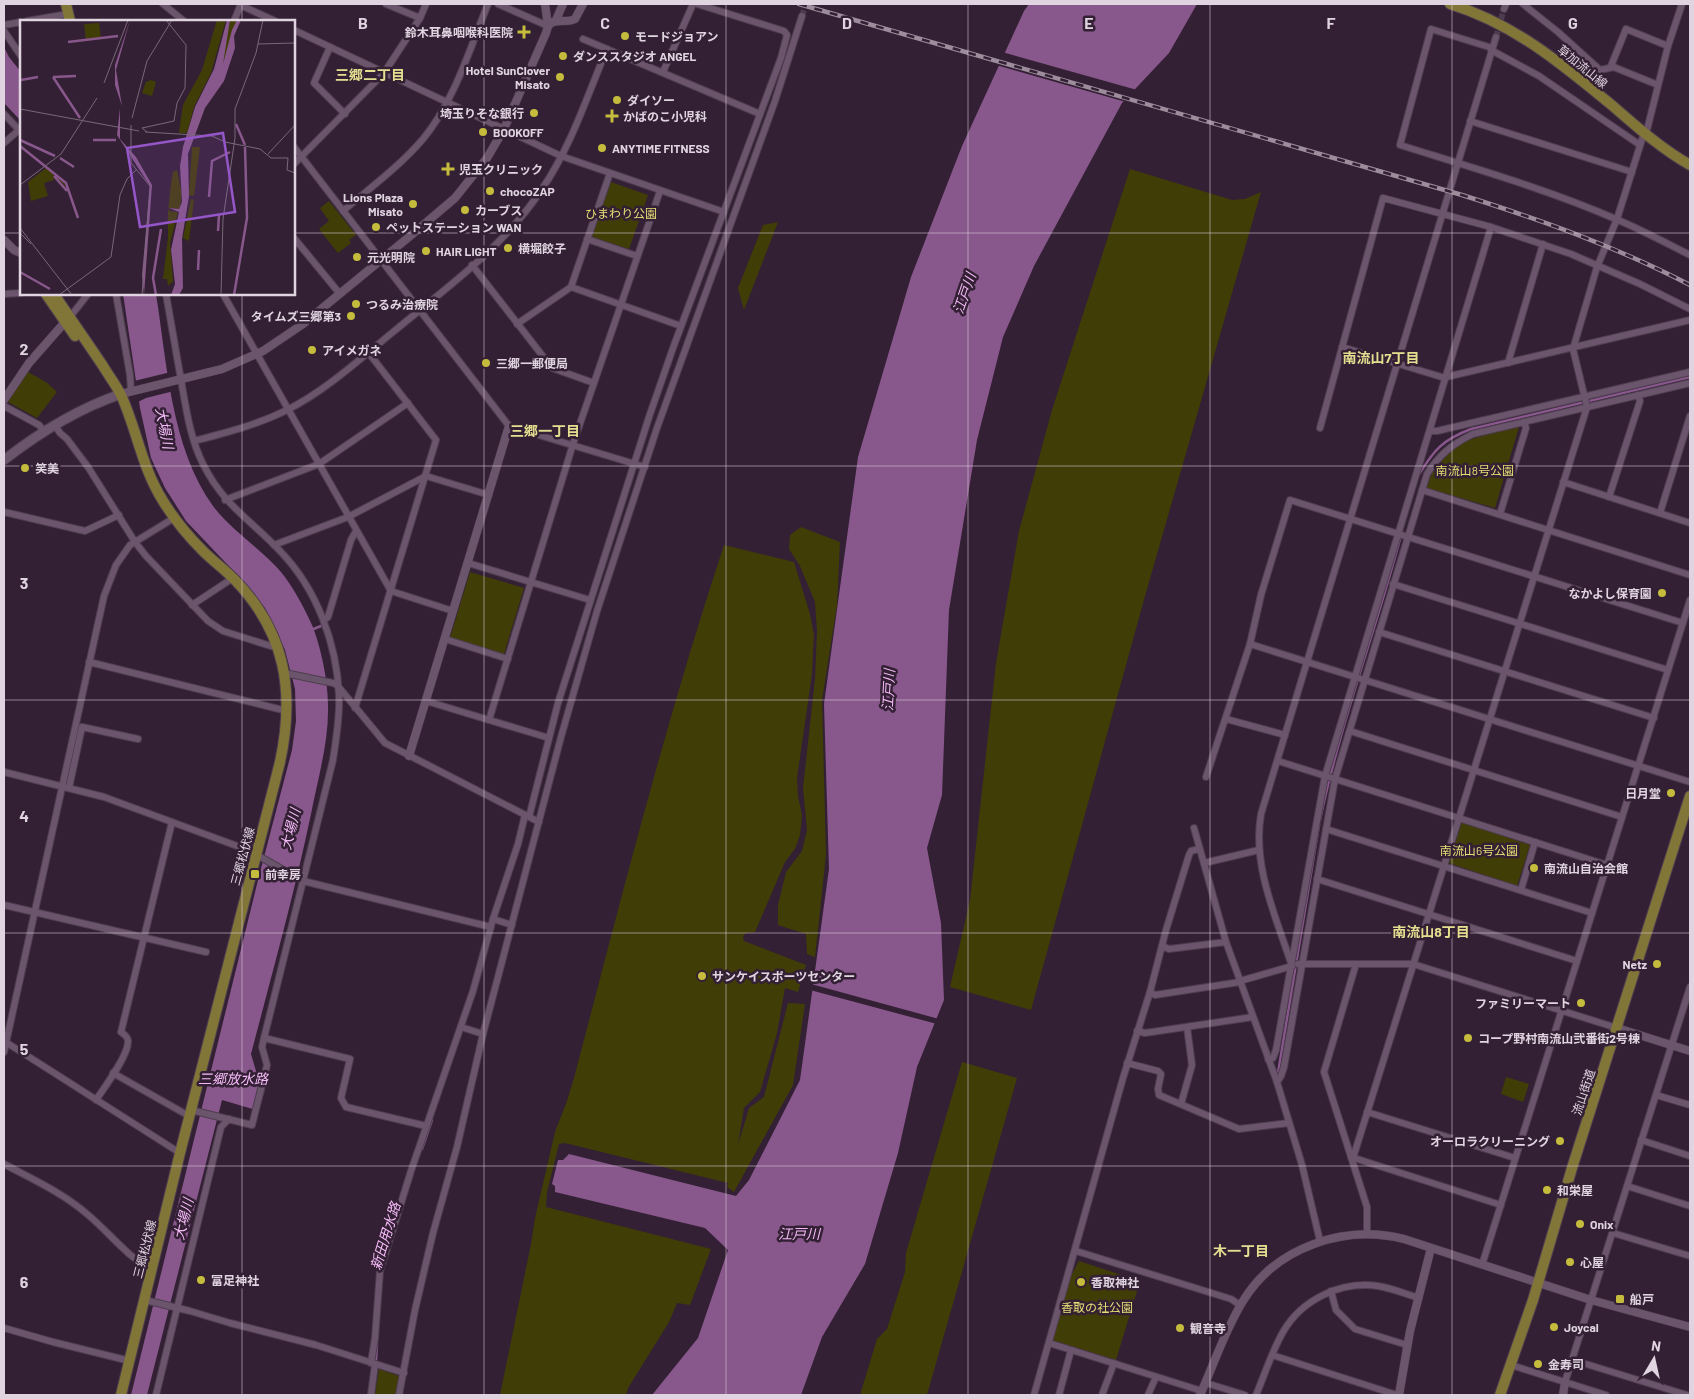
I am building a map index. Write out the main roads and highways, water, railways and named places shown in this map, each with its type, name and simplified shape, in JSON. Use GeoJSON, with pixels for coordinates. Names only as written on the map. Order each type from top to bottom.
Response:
{"type":"FeatureCollection","features":[{"type":"Feature","properties":{"kind":"main road","name":"草加流山線"},"geometry":{"type":"LineString","coordinates":[[1450,4],[1506,27],[1536,45],[1645,133],[1690,165]]}},
{"type":"Feature","properties":{"kind":"main road","name":"三郷松伏線"},"geometry":{"type":"LineString","coordinates":[[47,295],[67,319]]}},
{"type":"Feature","properties":{"kind":"main road","name":"三郷松伏線"},"geometry":{"type":"LineString","coordinates":[[55,295],[85,348],[129,392],[131,420],[150,477],[174,518],[202,550],[243,589],[262,615],[287,674],[288,711],[280,762],[259,855],[193,1112],[180,1153],[152,1270],[147,1301],[122,1395]]}},
{"type":"Feature","properties":{"kind":"main road"},"geometry":{"type":"LineString","coordinates":[[4,460],[54,424],[82,410],[129,392]]}},
{"type":"Feature","properties":{"kind":"main road","name":"流山街道"},"geometry":{"type":"LineString","coordinates":[[1500,1395],[1538,1283],[1572,1168],[1690,796]]}},
{"type":"Feature","properties":{"kind":"water","name":"江戸川"},"geometry":{"type":"Polygon","coordinates":[[[1029,4],[1197,4],[1169,53],[1122,103],[1034,266],[1003,337],[977,440],[949,610],[942,795],[927,848],[941,923],[944,1000],[917,1067],[898,1153],[865,1264],[822,1337],[801,1395],[652,1395],[698,1338],[728,1250],[705,1228],[555,1192],[555,1186],[552,1184],[558,1160],[563,1160],[569,1154],[736,1196],[749,1180],[800,1080],[829,869],[824,704],[858,457],[911,277],[962,146],[1024,11],[1029,4]]]}},
{"type":"Feature","properties":{"kind":"water"},"geometry":{"type":"Polygon","coordinates":[[[4,47],[20,71],[20,120],[4,103],[4,47]]]}},
{"type":"Feature","properties":{"kind":"water","name":"三郷放水路"},"geometry":{"type":"Polygon","coordinates":[[[123,295],[156,295],[173,404],[179,432],[188,458],[199,483],[213,506],[281,572],[298,597],[312,625],[318,643],[328,696],[328,719],[320,773],[304,844],[251,1054],[256,1071],[269,1074],[259,1111],[222,1100],[147,1395],[131,1395],[259,876],[292,750],[296,721],[295,689],[285,650],[265,608],[244,582],[186,521],[165,488],[151,458],[140,408],[123,295]]]}},
{"type":"Feature","properties":{"kind":"waterway"},"geometry":{"type":"LineString","coordinates":[[1418,476],[1429,459],[1440,447],[1453,437],[1471,429],[1690,377]]}},
{"type":"Feature","properties":{"kind":"waterway"},"geometry":{"type":"LineString","coordinates":[[1320,820],[1337,749],[1400,539]]}},
{"type":"Feature","properties":{"kind":"waterway"},"geometry":{"type":"LineString","coordinates":[[311,630],[321,626]]}},
{"type":"Feature","properties":{"kind":"waterway"},"geometry":{"type":"LineString","coordinates":[[1278,1073],[1319,825]]}},
{"type":"Feature","properties":{"kind":"waterway","name":"新田用水路"},"geometry":{"type":"LineString","coordinates":[[422,1149],[432,1120]]}},
{"type":"Feature","properties":{"kind":"waterway","name":"新田用水路"},"geometry":{"type":"LineString","coordinates":[[376,1361],[377,1344]]}},
{"type":"Feature","properties":{"kind":"tunnel"},"geometry":{"type":"LineString","coordinates":[[802,16],[806,4]]}},
{"type":"Feature","properties":{"kind":"tunnel"},"geometry":{"type":"LineString","coordinates":[[1496,37],[1504,9]]}},
{"type":"Feature","properties":{"kind":"railway"},"geometry":{"type":"LineString","coordinates":[[799,4],[1462,195],[1521,214],[1607,246],[1690,285]]}},
{"type":"Feature","properties":{"kind":"place","name":"鈴木耳鼻咽喉科医院"},"geometry":{"type":"Point","coordinates":[524,32]}},
{"type":"Feature","properties":{"kind":"place","name":"モードジョアン"},"geometry":{"type":"Point","coordinates":[625,36]}},
{"type":"Feature","properties":{"kind":"place","name":"ダンススタジオ ANGEL"},"geometry":{"type":"Point","coordinates":[563,56]}},
{"type":"Feature","properties":{"kind":"place","name":"Hotel SunClover Misato"},"geometry":{"type":"Point","coordinates":[560,77]}},
{"type":"Feature","properties":{"kind":"place","name":"ダイソー"},"geometry":{"type":"Point","coordinates":[617,100]}},
{"type":"Feature","properties":{"kind":"place","name":"埼玉りそな銀行"},"geometry":{"type":"Point","coordinates":[534,113]}},
{"type":"Feature","properties":{"kind":"place","name":"かばのこ小児科"},"geometry":{"type":"Point","coordinates":[612,116]}},
{"type":"Feature","properties":{"kind":"place","name":"BOOKOFF"},"geometry":{"type":"Point","coordinates":[483,132]}},
{"type":"Feature","properties":{"kind":"place","name":"ANYTIME FITNESS"},"geometry":{"type":"Point","coordinates":[602,148]}},
{"type":"Feature","properties":{"kind":"place","name":"児玉クリニック"},"geometry":{"type":"Point","coordinates":[448,169]}},
{"type":"Feature","properties":{"kind":"place","name":"chocoZAP"},"geometry":{"type":"Point","coordinates":[490,191]}},
{"type":"Feature","properties":{"kind":"place","name":"Lions Plaza Misato"},"geometry":{"type":"Point","coordinates":[413,204]}},
{"type":"Feature","properties":{"kind":"place","name":"カーブス"},"geometry":{"type":"Point","coordinates":[465,210]}},
{"type":"Feature","properties":{"kind":"place","name":"ペットステーション WAN"},"geometry":{"type":"Point","coordinates":[376,227]}},
{"type":"Feature","properties":{"kind":"place","name":"横堀餃子"},"geometry":{"type":"Point","coordinates":[508,248]}},
{"type":"Feature","properties":{"kind":"place","name":"HAIR LIGHT"},"geometry":{"type":"Point","coordinates":[426,251]}},
{"type":"Feature","properties":{"kind":"place","name":"元光明院"},"geometry":{"type":"Point","coordinates":[357,257]}},
{"type":"Feature","properties":{"kind":"place","name":"つるみ治療院"},"geometry":{"type":"Point","coordinates":[356,304]}},
{"type":"Feature","properties":{"kind":"place","name":"タイムズ三郷第3"},"geometry":{"type":"Point","coordinates":[351,316]}},
{"type":"Feature","properties":{"kind":"place","name":"アイメガネ"},"geometry":{"type":"Point","coordinates":[312,350]}},
{"type":"Feature","properties":{"kind":"place","name":"三郷一郵便局"},"geometry":{"type":"Point","coordinates":[486,363]}},
{"type":"Feature","properties":{"kind":"place","name":"笑美"},"geometry":{"type":"Point","coordinates":[25,468]}},
{"type":"Feature","properties":{"kind":"place","name":"なかよし保育園"},"geometry":{"type":"Point","coordinates":[1662,593]}},
{"type":"Feature","properties":{"kind":"place","name":"日月堂"},"geometry":{"type":"Point","coordinates":[1671,793]}},
{"type":"Feature","properties":{"kind":"place","name":"南流山自治会館"},"geometry":{"type":"Point","coordinates":[1534,868]}},
{"type":"Feature","properties":{"kind":"place","name":"前幸房"},"geometry":{"type":"Point","coordinates":[255,874]}},
{"type":"Feature","properties":{"kind":"place","name":"Netz"},"geometry":{"type":"Point","coordinates":[1657,964]}},
{"type":"Feature","properties":{"kind":"place","name":"サンケイスポーツセンター"},"geometry":{"type":"Point","coordinates":[702,976]}},
{"type":"Feature","properties":{"kind":"place","name":"ファミリーマート"},"geometry":{"type":"Point","coordinates":[1581,1003]}},
{"type":"Feature","properties":{"kind":"place","name":"コープ野村南流山弐番街2号棟"},"geometry":{"type":"Point","coordinates":[1468,1038]}},
{"type":"Feature","properties":{"kind":"place","name":"オーロラクリーニング"},"geometry":{"type":"Point","coordinates":[1560,1141]}},
{"type":"Feature","properties":{"kind":"place","name":"和栄屋"},"geometry":{"type":"Point","coordinates":[1547,1190]}},
{"type":"Feature","properties":{"kind":"place","name":"Onix"},"geometry":{"type":"Point","coordinates":[1580,1224]}},
{"type":"Feature","properties":{"kind":"place","name":"心屋"},"geometry":{"type":"Point","coordinates":[1570,1262]}},
{"type":"Feature","properties":{"kind":"place","name":"富足神社"},"geometry":{"type":"Point","coordinates":[201,1280]}},
{"type":"Feature","properties":{"kind":"place","name":"香取神社"},"geometry":{"type":"Point","coordinates":[1081,1282]}},
{"type":"Feature","properties":{"kind":"place","name":"船戸"},"geometry":{"type":"Point","coordinates":[1620,1299]}},
{"type":"Feature","properties":{"kind":"place","name":"Joycal"},"geometry":{"type":"Point","coordinates":[1554,1327]}},
{"type":"Feature","properties":{"kind":"place","name":"観音寺"},"geometry":{"type":"Point","coordinates":[1180,1328]}},
{"type":"Feature","properties":{"kind":"place","name":"金寿司"},"geometry":{"type":"Point","coordinates":[1538,1364]}},
{"type":"Feature","properties":{"kind":"district","name":"三郷二丁目"},"geometry":{"type":"Point","coordinates":[370,74]}},
{"type":"Feature","properties":{"kind":"district","name":"南流山7丁目"},"geometry":{"type":"Point","coordinates":[1381,357]}},
{"type":"Feature","properties":{"kind":"district","name":"三郷一丁目"},"geometry":{"type":"Point","coordinates":[545,430]}},
{"type":"Feature","properties":{"kind":"district","name":"南流山8丁目"},"geometry":{"type":"Point","coordinates":[1431,931]}},
{"type":"Feature","properties":{"kind":"district","name":"木一丁目"},"geometry":{"type":"Point","coordinates":[1241,1250]}},
{"type":"Feature","properties":{"kind":"park label","name":"ひまわり公園"},"geometry":{"type":"Point","coordinates":[621,213]}},
{"type":"Feature","properties":{"kind":"park label","name":"南流山8号公園"},"geometry":{"type":"Point","coordinates":[1475,470]}},
{"type":"Feature","properties":{"kind":"park label","name":"南流山6号公園"},"geometry":{"type":"Point","coordinates":[1479,850]}},
{"type":"Feature","properties":{"kind":"park label","name":"香取の社公園"},"geometry":{"type":"Point","coordinates":[1097,1307]}},
{"type":"Feature","properties":{"kind":"water label","name":"大場川"},"geometry":{"type":"Point","coordinates":[165,428]}},
{"type":"Feature","properties":{"kind":"water label","name":"大場川"},"geometry":{"type":"Point","coordinates":[290,829]}},
{"type":"Feature","properties":{"kind":"water label","name":"大場川"},"geometry":{"type":"Point","coordinates":[183,1219]}}]}
